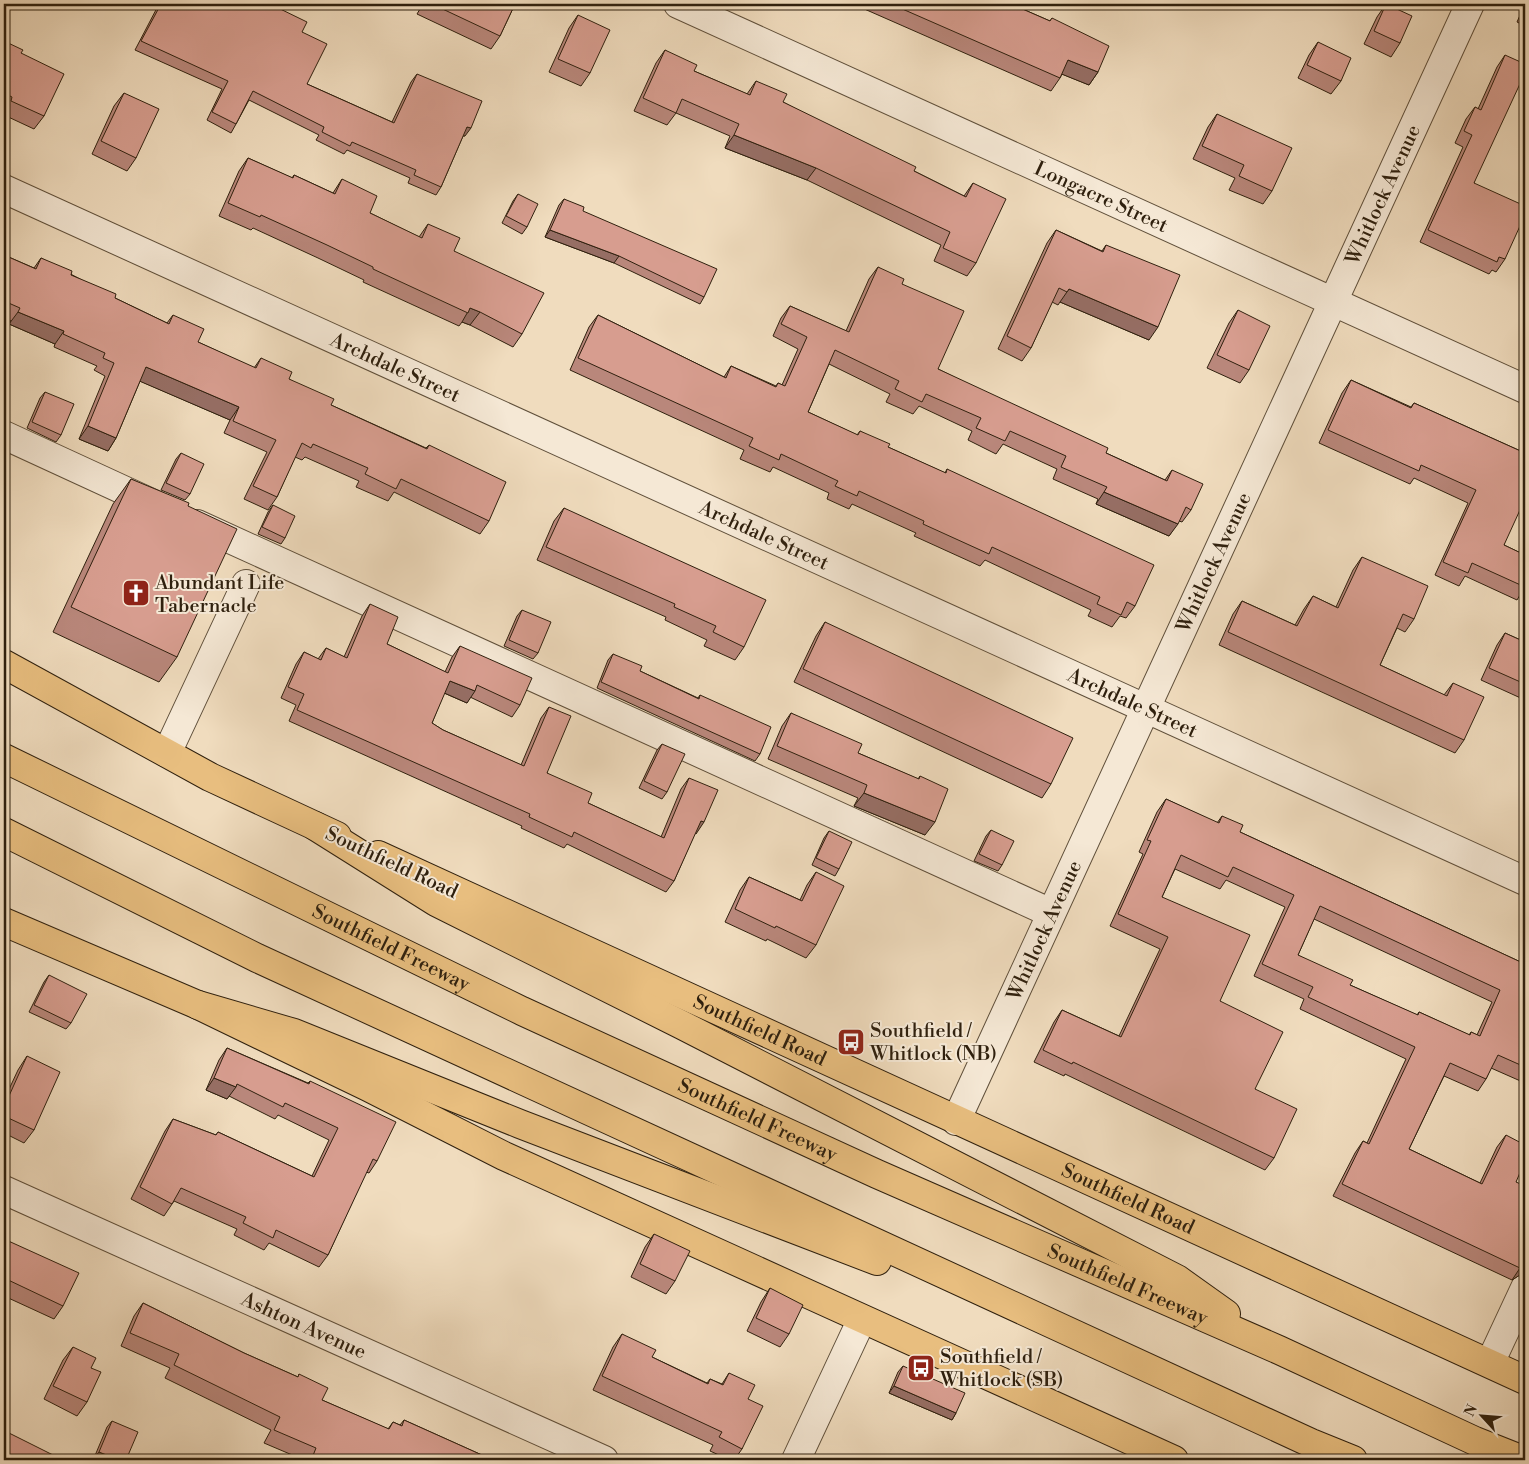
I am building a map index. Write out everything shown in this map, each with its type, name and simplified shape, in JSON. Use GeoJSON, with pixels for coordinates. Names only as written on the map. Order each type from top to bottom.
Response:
{"type":"FeatureCollection","features":[{"type":"Feature","properties":{"kind":"main road","name":"Southfield Road"},"geometry":{"type":"LineString","coordinates":[[4,664],[210,777],[956,1121],[1525,1380]]}},
{"type":"Feature","properties":{"kind":"main road","name":"Southfield Freeway"},"geometry":{"type":"LineString","coordinates":[[4,758],[522,1011],[877,1174],[1279,1350],[1475,1441],[1523,1460]]}},
{"type":"Feature","properties":{"kind":"main road"},"geometry":{"type":"LineString","coordinates":[[315,826],[436,902],[682,1025],[1177,1279],[1279,1350]]}},
{"type":"Feature","properties":{"kind":"main road"},"geometry":{"type":"LineString","coordinates":[[4,832],[257,958],[1126,1356],[1311,1443],[1353,1460]]}},
{"type":"Feature","properties":{"kind":"main road"},"geometry":{"type":"LineString","coordinates":[[4,922],[198,1005],[368,1087],[504,1156],[1174,1460]]}},
{"type":"Feature","properties":{"kind":"main road"},"geometry":{"type":"LineString","coordinates":[[198,1005],[294,1034],[520,1124],[1126,1356]]}},
{"type":"Feature","properties":{"kind":"street","name":"Longacre Street"},"geometry":{"type":"LineString","coordinates":[[678,4],[1525,389]]}},
{"type":"Feature","properties":{"kind":"street","name":"Whitlock Avenue"},"geometry":{"type":"LineString","coordinates":[[956,1121],[1470,4]]}},
{"type":"Feature","properties":{"kind":"street","name":"Archdale Street"},"geometry":{"type":"LineString","coordinates":[[4,189],[1525,881]]}},
{"type":"Feature","properties":{"kind":"street"},"geometry":{"type":"LineString","coordinates":[[4,436],[1051,914]]}},
{"type":"Feature","properties":{"kind":"street"},"geometry":{"type":"LineString","coordinates":[[167,753],[246,584]]}},
{"type":"Feature","properties":{"kind":"street","name":"Ashton Avenue"},"geometry":{"type":"LineString","coordinates":[[4,1190],[604,1460]]}},
{"type":"Feature","properties":{"kind":"street"},"geometry":{"type":"LineString","coordinates":[[1490,1363],[1525,1288]]}},
{"type":"Feature","properties":{"kind":"street"},"geometry":{"type":"LineString","coordinates":[[796,1460],[862,1319]]}},
{"type":"Feature","properties":{"kind":"building"},"geometry":{"type":"Polygon","coordinates":[[[161,4],[270,4],[307,22],[302,32],[327,44],[307,84],[394,123],[417,74],[482,101],[471,128],[467,127],[441,187],[414,175],[416,170],[352,142],[350,146],[322,132],[324,127],[253,91],[236,124],[212,112],[228,81],[141,41],[161,4]]]}},
{"type":"Feature","properties":{"kind":"building"},"geometry":{"type":"Polygon","coordinates":[[[432,4],[515,4],[500,36],[432,4]]]}},
{"type":"Feature","properties":{"kind":"building"},"geometry":{"type":"Polygon","coordinates":[[[891,4],[1011,4],[1050,21],[1052,18],[1109,46],[1098,72],[1068,60],[1060,78],[891,4]]]}},
{"type":"Feature","properties":{"kind":"building"},"geometry":{"type":"Polygon","coordinates":[[[1386,4],[1412,16],[1400,43],[1374,31],[1386,4]]]}},
{"type":"Feature","properties":{"kind":"building"},"geometry":{"type":"Polygon","coordinates":[[[578,15],[610,30],[590,73],[558,59],[578,15]]]}},
{"type":"Feature","properties":{"kind":"building"},"geometry":{"type":"Polygon","coordinates":[[[4,41],[23,50],[21,53],[64,74],[44,116],[11,101],[12,97],[4,93],[4,41]]]}},
{"type":"Feature","properties":{"kind":"building"},"geometry":{"type":"Polygon","coordinates":[[[1318,42],[1351,58],[1341,81],[1307,65],[1318,42]]]}},
{"type":"Feature","properties":{"kind":"building"},"geometry":{"type":"Polygon","coordinates":[[[665,50],[697,65],[694,71],[750,95],[756,81],[787,94],[783,102],[916,167],[914,171],[966,197],[973,183],[1006,199],[976,263],[943,248],[950,232],[816,168],[734,135],[739,124],[682,99],[676,113],[643,98],[665,50]]]}},
{"type":"Feature","properties":{"kind":"building"},"geometry":{"type":"Polygon","coordinates":[[[1505,55],[1525,64],[1525,73],[1474,183],[1525,206],[1525,215],[1505,259],[1499,257],[1497,262],[1428,230],[1472,135],[1464,131],[1475,107],[1481,110],[1505,55]]]}},
{"type":"Feature","properties":{"kind":"building"},"geometry":{"type":"Polygon","coordinates":[[[124,93],[159,109],[136,158],[101,141],[124,93]]]}},
{"type":"Feature","properties":{"kind":"building"},"geometry":{"type":"Polygon","coordinates":[[[1217,114],[1292,148],[1272,191],[1239,176],[1244,165],[1202,146],[1217,114]]]}},
{"type":"Feature","properties":{"kind":"building"},"geometry":{"type":"Polygon","coordinates":[[[248,158],[293,178],[294,175],[335,194],[342,179],[377,196],[370,213],[422,238],[428,224],[460,238],[454,251],[544,293],[522,334],[480,312],[470,308],[468,313],[373,269],[373,267],[327,245],[261,215],[260,217],[228,203],[248,158]]]}},
{"type":"Feature","properties":{"kind":"building"},"geometry":{"type":"Polygon","coordinates":[[[518,194],[538,204],[527,227],[506,216],[518,194]]]}},
{"type":"Feature","properties":{"kind":"building"},"geometry":{"type":"Polygon","coordinates":[[[564,199],[584,207],[583,211],[717,269],[704,297],[619,256],[550,230],[564,199]]]}},
{"type":"Feature","properties":{"kind":"building"},"geometry":{"type":"Polygon","coordinates":[[[1056,230],[1103,252],[1106,245],[1180,275],[1158,327],[1069,289],[1067,292],[1059,288],[1031,348],[1007,336],[1056,230]]]}},
{"type":"Feature","properties":{"kind":"building"},"geometry":{"type":"Polygon","coordinates":[[[4,255],[36,269],[41,258],[72,271],[71,275],[116,294],[115,298],[169,324],[173,315],[204,329],[198,342],[256,368],[261,358],[292,372],[289,379],[334,399],[331,405],[427,449],[429,445],[506,482],[489,521],[401,479],[396,489],[365,474],[368,468],[313,444],[311,448],[302,443],[277,497],[253,486],[276,440],[233,421],[239,407],[146,367],[116,438],[88,426],[114,363],[103,358],[105,353],[63,334],[64,331],[18,312],[20,308],[4,301],[4,255]]]}},
{"type":"Feature","properties":{"kind":"building"},"geometry":{"type":"Polygon","coordinates":[[[878,267],[904,279],[902,284],[964,311],[938,369],[1108,448],[1106,453],[1167,481],[1172,470],[1203,484],[1191,510],[1186,507],[1178,524],[1104,492],[1107,487],[1061,467],[1066,456],[1010,431],[1005,441],[976,428],[981,418],[926,394],[922,402],[895,389],[899,381],[835,350],[808,412],[858,435],[860,431],[890,444],[888,447],[946,473],[947,469],[1154,565],[1135,606],[1127,602],[1121,615],[1097,604],[1100,597],[992,547],[989,554],[923,524],[924,521],[859,491],[857,496],[835,486],[838,481],[781,454],[779,460],[749,446],[753,438],[578,358],[598,315],[726,378],[731,366],[776,387],[778,383],[785,386],[807,337],[781,324],[790,306],[849,332],[878,267]]]}},
{"type":"Feature","properties":{"kind":"building"},"geometry":{"type":"Polygon","coordinates":[[[1238,310],[1270,326],[1249,370],[1217,355],[1238,310]]]}},
{"type":"Feature","properties":{"kind":"building"},"geometry":{"type":"Polygon","coordinates":[[[1351,380],[1411,408],[1414,403],[1525,453],[1525,499],[1504,545],[1525,555],[1525,587],[1472,563],[1468,573],[1443,562],[1476,490],[1421,465],[1419,471],[1328,430],[1351,380]]]}},
{"type":"Feature","properties":{"kind":"building"},"geometry":{"type":"Polygon","coordinates":[[[45,392],[74,404],[61,435],[32,422],[45,392]]]}},
{"type":"Feature","properties":{"kind":"building"},"geometry":{"type":"Polygon","coordinates":[[[181,453],[204,464],[190,494],[166,483],[181,453]]]}},
{"type":"Feature","properties":{"kind":"building","name":"Abundant Life Tabernacle"},"geometry":{"type":"Polygon","coordinates":[[[131,479],[189,503],[188,506],[237,529],[177,657],[71,607],[131,479]]]}},
{"type":"Feature","properties":{"kind":"building"},"geometry":{"type":"Polygon","coordinates":[[[273,505],[295,516],[285,538],[262,527],[273,505]]]}},
{"type":"Feature","properties":{"kind":"building"},"geometry":{"type":"Polygon","coordinates":[[[564,508],[766,600],[744,647],[713,632],[716,626],[674,607],[675,604],[546,547],[564,508]]]}},
{"type":"Feature","properties":{"kind":"building"},"geometry":{"type":"Polygon","coordinates":[[[1362,557],[1428,586],[1414,619],[1403,614],[1380,665],[1447,696],[1453,683],[1484,697],[1464,740],[1228,632],[1242,601],[1297,626],[1313,596],[1338,608],[1362,557]]]}},
{"type":"Feature","properties":{"kind":"building"},"geometry":{"type":"Polygon","coordinates":[[[370,604],[398,617],[387,644],[448,673],[460,646],[532,678],[520,705],[477,685],[475,691],[450,681],[432,723],[443,730],[524,766],[549,707],[571,716],[547,773],[592,793],[588,803],[664,838],[689,778],[718,790],[704,822],[701,821],[674,881],[574,832],[572,837],[529,817],[530,814],[297,710],[304,694],[288,687],[304,652],[321,660],[326,648],[347,658],[370,604]]]}},
{"type":"Feature","properties":{"kind":"building"},"geometry":{"type":"Polygon","coordinates":[[[522,610],[551,622],[538,653],[509,640],[522,610]]]}},
{"type":"Feature","properties":{"kind":"building"},"geometry":{"type":"Polygon","coordinates":[[[825,622],[1073,738],[1051,784],[803,669],[825,622]]]}},
{"type":"Feature","properties":{"kind":"building"},"geometry":{"type":"Polygon","coordinates":[[[1505,633],[1525,642],[1525,684],[1489,668],[1505,633]]]}},
{"type":"Feature","properties":{"kind":"building"},"geometry":{"type":"Polygon","coordinates":[[[613,654],[642,666],[640,671],[699,699],[700,695],[771,727],[760,754],[601,682],[613,654]]]}},
{"type":"Feature","properties":{"kind":"building"},"geometry":{"type":"Polygon","coordinates":[[[791,713],[862,744],[858,753],[919,779],[920,776],[948,789],[935,822],[864,793],[867,785],[777,746],[791,713]]]}},
{"type":"Feature","properties":{"kind":"building"},"geometry":{"type":"Polygon","coordinates":[[[662,744],[685,754],[667,792],[644,781],[662,744]]]}},
{"type":"Feature","properties":{"kind":"building"},"geometry":{"type":"Polygon","coordinates":[[[1166,799],[1219,823],[1222,816],[1243,825],[1240,832],[1525,964],[1525,1067],[1498,1055],[1486,1079],[1450,1063],[1409,1149],[1482,1184],[1506,1135],[1525,1145],[1525,1161],[1516,1182],[1525,1186],[1525,1265],[1520,1268],[1342,1184],[1363,1141],[1369,1144],[1415,1047],[1308,997],[1313,987],[1262,964],[1294,895],[1233,867],[1228,877],[1181,855],[1162,897],[1250,935],[1220,1001],[1283,1032],[1255,1089],[1297,1109],[1274,1158],[1073,1062],[1072,1064],[1043,1050],[1062,1010],[1121,1037],[1168,937],[1118,914],[1151,841],[1147,840],[1166,799]],[[1320,906],[1298,955],[1353,980],[1350,985],[1418,1015],[1419,1012],[1470,1035],[1471,1032],[1480,1036],[1500,990],[1320,906]]]}},
{"type":"Feature","properties":{"kind":"building"},"geometry":{"type":"Polygon","coordinates":[[[991,830],[1014,841],[1002,865],[979,854],[991,830]]]}},
{"type":"Feature","properties":{"kind":"building"},"geometry":{"type":"Polygon","coordinates":[[[829,831],[852,842],[839,869],[816,858],[829,831]]]}},
{"type":"Feature","properties":{"kind":"building"},"geometry":{"type":"Polygon","coordinates":[[[816,872],[844,886],[816,945],[735,909],[749,877],[802,901],[816,872]]]}},
{"type":"Feature","properties":{"kind":"building"},"geometry":{"type":"Polygon","coordinates":[[[49,975],[87,994],[71,1023],[34,1005],[49,975]]]}},
{"type":"Feature","properties":{"kind":"building"},"geometry":{"type":"Polygon","coordinates":[[[227,1048],[309,1084],[310,1081],[396,1122],[377,1161],[373,1159],[328,1255],[276,1230],[273,1238],[243,1223],[246,1217],[181,1188],[172,1204],[140,1187],[173,1119],[216,1135],[218,1132],[314,1177],[338,1128],[285,1103],[283,1107],[237,1084],[236,1087],[214,1078],[227,1048]]]}},
{"type":"Feature","properties":{"kind":"building"},"geometry":{"type":"Polygon","coordinates":[[[27,1056],[60,1072],[34,1130],[4,1116],[4,1107],[27,1056]]]}},
{"type":"Feature","properties":{"kind":"building"},"geometry":{"type":"Polygon","coordinates":[[[654,1234],[690,1251],[675,1281],[640,1264],[654,1234]]]}},
{"type":"Feature","properties":{"kind":"building"},"geometry":{"type":"Polygon","coordinates":[[[4,1239],[79,1273],[63,1306],[4,1278],[4,1239]]]}},
{"type":"Feature","properties":{"kind":"building"},"geometry":{"type":"Polygon","coordinates":[[[770,1288],[803,1305],[789,1334],[756,1318],[770,1288]]]}},
{"type":"Feature","properties":{"kind":"building"},"geometry":{"type":"Polygon","coordinates":[[[143,1303],[244,1353],[298,1377],[299,1374],[328,1388],[322,1400],[389,1429],[393,1422],[402,1426],[404,1420],[493,1460],[318,1460],[312,1458],[316,1448],[274,1430],[280,1417],[174,1365],[179,1354],[130,1333],[143,1303]]]}},
{"type":"Feature","properties":{"kind":"building"},"geometry":{"type":"Polygon","coordinates":[[[622,1334],[656,1350],[652,1357],[708,1384],[710,1379],[723,1385],[729,1373],[755,1385],[748,1399],[763,1406],[742,1449],[719,1437],[722,1432],[602,1376],[622,1334]]]}},
{"type":"Feature","properties":{"kind":"building"},"geometry":{"type":"Polygon","coordinates":[[[73,1347],[96,1358],[91,1368],[101,1372],[87,1402],[53,1386],[73,1347]]]}},
{"type":"Feature","properties":{"kind":"building"},"geometry":{"type":"Polygon","coordinates":[[[903,1366],[965,1393],[956,1413],[894,1386],[903,1366]]]}},
{"type":"Feature","properties":{"kind":"building"},"geometry":{"type":"Polygon","coordinates":[[[112,1421],[138,1432],[126,1460],[119,1460],[99,1452],[112,1421]]]}},
{"type":"Feature","properties":{"kind":"building"},"geometry":{"type":"Polygon","coordinates":[[[4,1431],[11,1434],[63,1460],[4,1460],[4,1431]]]}},
{"type":"Feature","properties":{"kind":"building"},"geometry":{"type":"Polygon","coordinates":[[[214,1456],[225,1460],[212,1460],[214,1456]]]}},
{"type":"Feature","properties":{"kind":"place","name":"Abundant Life Tabernacle"},"geometry":{"type":"Point","coordinates":[136,593]}},
{"type":"Feature","properties":{"kind":"place","name":"Southfield / Whitlock (NB)"},"geometry":{"type":"Point","coordinates":[851,1042]}},
{"type":"Feature","properties":{"kind":"place","name":"Southfield / Whitlock (SB)"},"geometry":{"type":"Point","coordinates":[921,1368]}}]}
